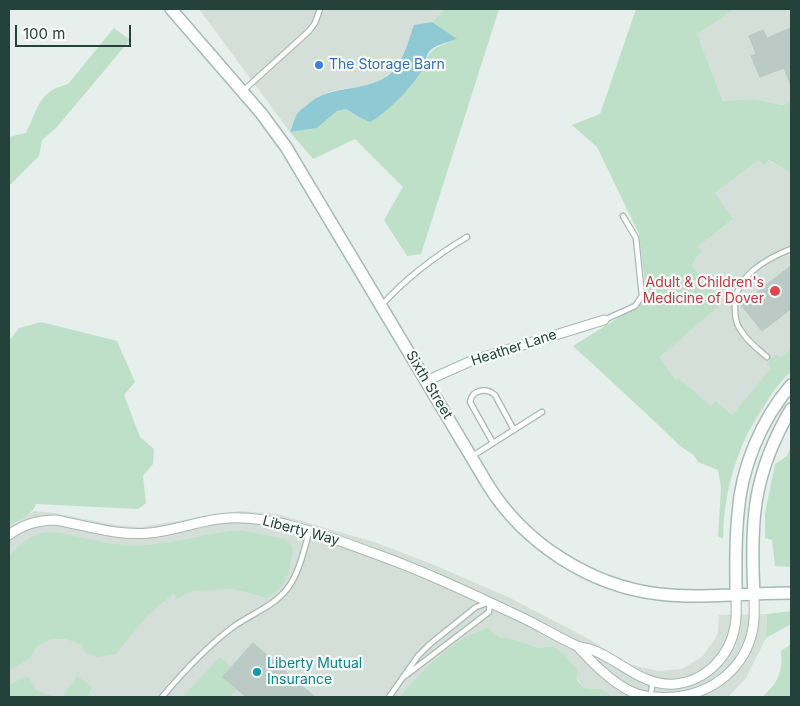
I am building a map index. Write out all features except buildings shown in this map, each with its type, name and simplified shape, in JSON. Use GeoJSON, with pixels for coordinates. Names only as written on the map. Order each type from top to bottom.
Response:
{"type":"FeatureCollection","features":[{"type":"Feature","properties":{"kind":"main road","name":"Sixth Street"},"geometry":{"type":"LineString","coordinates":[[171,9],[242,91],[286,147],[497,499],[523,529],[558,555],[587,572],[623,586],[648,592],[679,595],[791,593]]}},
{"type":"Feature","properties":{"kind":"main road"},"geometry":{"type":"LineString","coordinates":[[736,594],[737,515],[742,484],[762,429],[791,385]]}},
{"type":"Feature","properties":{"kind":"main road"},"geometry":{"type":"LineString","coordinates":[[754,594],[752,543],[756,498],[767,458],[791,409]]}},
{"type":"Feature","properties":{"kind":"street","name":"Heather Lane"},"geometry":{"type":"LineString","coordinates":[[426,380],[471,361],[604,320]]}},
{"type":"Feature","properties":{"kind":"street","name":"Liberty Way"},"geometry":{"type":"LineString","coordinates":[[9,535],[29,523],[47,520],[56,520],[122,533],[142,533],[165,531],[228,518],[261,519],[309,532],[390,559],[490,602],[577,646],[594,651],[653,682],[668,684],[689,681],[708,672],[716,664],[733,634],[736,620],[736,594]]}},
{"type":"Feature","properties":{"kind":"street","name":"Liberty Way"},"geometry":{"type":"LineString","coordinates":[[577,646],[622,687],[632,692],[650,697],[673,697],[693,694],[710,687],[727,676],[739,662],[751,637],[754,620],[754,594]]}},
{"type":"Feature","properties":{"kind":"lane"},"geometry":{"type":"LineString","coordinates":[[242,91],[309,32],[315,23],[320,9]]}},
{"type":"Feature","properties":{"kind":"lane"},"geometry":{"type":"LineString","coordinates":[[604,320],[635,306],[642,296],[636,238],[623,216]]}},
{"type":"Feature","properties":{"kind":"lane"},"geometry":{"type":"LineString","coordinates":[[382,305],[418,273],[467,237]]}},
{"type":"Feature","properties":{"kind":"lane"},"geometry":{"type":"LineString","coordinates":[[767,357],[749,341],[737,323],[734,304],[736,295],[740,286],[752,272],[771,258],[791,249]]}},
{"type":"Feature","properties":{"kind":"lane"},"geometry":{"type":"LineString","coordinates":[[493,443],[470,402],[475,393],[482,390],[495,395],[514,430]]}},
{"type":"Feature","properties":{"kind":"lane"},"geometry":{"type":"LineString","coordinates":[[471,457],[542,412]]}},
{"type":"Feature","properties":{"kind":"lane"},"geometry":{"type":"LineString","coordinates":[[162,697],[213,643],[235,626],[269,606],[288,588],[299,563],[309,532]]}},
{"type":"Feature","properties":{"kind":"lane"},"geometry":{"type":"LineString","coordinates":[[405,676],[488,612],[490,602]]}},
{"type":"Feature","properties":{"kind":"lane"},"geometry":{"type":"LineString","coordinates":[[389,697],[418,656],[430,644],[476,607],[490,602]]}},
{"type":"Feature","properties":{"kind":"lane"},"geometry":{"type":"LineString","coordinates":[[650,697],[653,682]]}},
{"type":"Feature","properties":{"kind":"shaded area","name":"The Storage Barn"},"geometry":{"type":"Polygon","coordinates":[[[199,9],[445,9],[432,22],[414,25],[401,60],[393,71],[373,85],[326,93],[298,114],[290,132],[199,9]]]}},
{"type":"Feature","properties":{"kind":"shaded area"},"geometry":{"type":"Polygon","coordinates":[[[736,9],[791,9],[791,102],[782,105],[753,99],[723,101],[697,34],[736,9]]]}},
{"type":"Feature","properties":{"kind":"shaded area"},"geometry":{"type":"Polygon","coordinates":[[[759,160],[768,160],[791,173],[791,371],[778,384],[748,433],[696,411],[660,357],[721,303],[692,265],[697,256],[698,247],[731,221],[715,193],[759,160]]]}},
{"type":"Feature","properties":{"kind":"shaded area"},"geometry":{"type":"Polygon","coordinates":[[[34,511],[116,525],[140,527],[240,511],[277,514],[374,542],[432,564],[510,598],[585,637],[632,665],[658,671],[682,669],[702,657],[718,632],[719,615],[767,614],[766,638],[746,678],[728,697],[613,697],[602,689],[584,688],[553,646],[538,648],[510,638],[466,637],[417,677],[400,697],[87,697],[93,687],[77,677],[62,697],[56,697],[35,689],[23,677],[9,685],[9,525],[16,523],[34,511]]]}},
{"type":"Feature","properties":{"kind":"green space"},"geometry":{"type":"Polygon","coordinates":[[[445,9],[499,9],[421,254],[407,256],[384,220],[403,187],[355,139],[313,159],[290,132],[317,128],[337,111],[346,109],[359,117],[424,68],[431,52],[439,46],[456,39],[432,22],[445,9]]]}},
{"type":"Feature","properties":{"kind":"green space"},"geometry":{"type":"Polygon","coordinates":[[[636,9],[736,9],[697,34],[723,101],[753,99],[782,105],[791,102],[791,173],[769,160],[763,165],[759,160],[715,193],[733,219],[698,247],[702,252],[697,256],[692,265],[722,303],[660,357],[676,381],[678,378],[711,406],[715,401],[732,415],[771,368],[767,364],[776,354],[781,358],[791,349],[791,371],[762,407],[741,448],[728,492],[723,538],[718,537],[721,487],[718,470],[698,462],[694,456],[678,444],[573,346],[647,300],[639,234],[597,147],[572,125],[600,114],[636,9]]]}},
{"type":"Feature","properties":{"kind":"green space"},"geometry":{"type":"Polygon","coordinates":[[[114,28],[130,40],[56,128],[42,140],[39,156],[9,186],[9,137],[26,133],[40,102],[45,96],[50,91],[68,84],[114,28]]]}},
{"type":"Feature","properties":{"kind":"green space"},"geometry":{"type":"Polygon","coordinates":[[[41,322],[117,341],[135,382],[124,395],[140,437],[154,449],[153,464],[143,476],[146,503],[138,509],[36,504],[29,514],[9,525],[9,341],[19,328],[41,322]]]}},
{"type":"Feature","properties":{"kind":"green space"},"geometry":{"type":"Polygon","coordinates":[[[791,447],[791,567],[775,566],[772,540],[765,538],[765,513],[775,464],[787,456],[791,447]]]}},
{"type":"Feature","properties":{"kind":"green space"},"geometry":{"type":"Polygon","coordinates":[[[240,530],[285,539],[293,548],[287,578],[273,594],[266,598],[232,589],[192,591],[177,599],[174,593],[148,615],[116,654],[97,657],[86,653],[80,644],[66,639],[51,639],[36,647],[30,658],[9,671],[9,556],[32,536],[56,532],[114,544],[144,545],[240,530]]]}},
{"type":"Feature","properties":{"kind":"green space"},"geometry":{"type":"Polygon","coordinates":[[[791,611],[791,624],[766,638],[767,614],[791,611]]]}},
{"type":"Feature","properties":{"kind":"green space"},"geometry":{"type":"Polygon","coordinates":[[[487,628],[499,637],[510,638],[538,648],[553,646],[564,654],[578,671],[577,680],[584,688],[602,689],[613,697],[400,697],[439,656],[466,637],[487,628]]]}},
{"type":"Feature","properties":{"kind":"green space"},"geometry":{"type":"Polygon","coordinates":[[[791,644],[791,697],[762,697],[776,682],[781,666],[781,651],[791,644]]]}},
{"type":"Feature","properties":{"kind":"green space"},"geometry":{"type":"Polygon","coordinates":[[[220,657],[231,667],[223,677],[237,689],[230,697],[182,697],[220,657]]]}},
{"type":"Feature","properties":{"kind":"green space"},"geometry":{"type":"Polygon","coordinates":[[[77,676],[93,687],[87,697],[62,697],[77,676]]]}},
{"type":"Feature","properties":{"kind":"green space"},"geometry":{"type":"Polygon","coordinates":[[[23,677],[29,678],[35,689],[56,697],[9,697],[9,685],[23,677]]]}},
{"type":"Feature","properties":{"kind":"water"},"geometry":{"type":"Polygon","coordinates":[[[432,22],[457,39],[434,47],[430,51],[418,76],[399,99],[384,113],[370,122],[346,109],[337,111],[317,128],[290,132],[298,113],[316,98],[327,93],[373,83],[384,78],[393,71],[400,61],[414,25],[432,22]]]}},
{"type":"Feature","properties":{"kind":"place","name":"The Storage Barn"},"geometry":{"type":"Point","coordinates":[319,65]}},
{"type":"Feature","properties":{"kind":"place","name":"Adult & Children's Medicine of Dover"},"geometry":{"type":"Point","coordinates":[775,291]}},
{"type":"Feature","properties":{"kind":"place","name":"Liberty Mutual Insurance"},"geometry":{"type":"Point","coordinates":[257,672]}}]}
